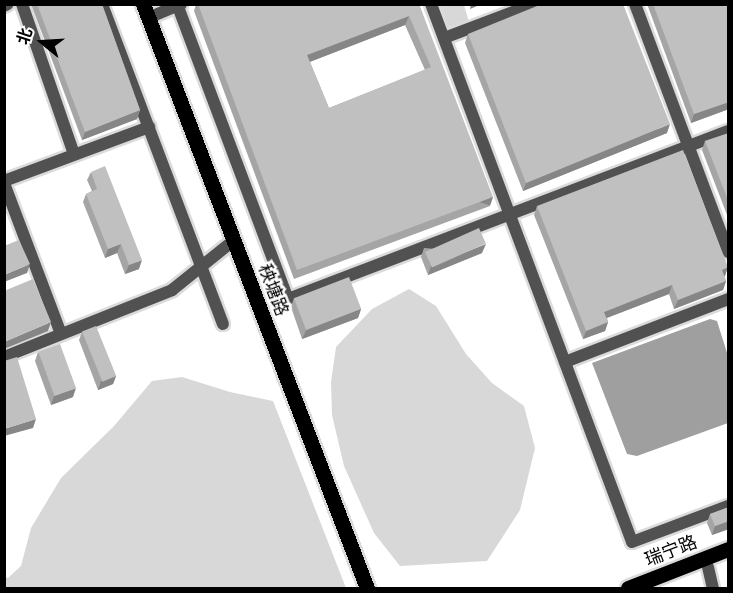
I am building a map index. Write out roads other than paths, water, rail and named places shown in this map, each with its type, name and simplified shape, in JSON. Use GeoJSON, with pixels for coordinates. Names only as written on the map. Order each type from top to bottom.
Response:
{"type":"FeatureCollection","features":[{"type":"Feature","properties":{"kind":"main road","name":"秧塘路"},"geometry":{"type":"LineString","coordinates":[[145,11],[367,588]]}},
{"type":"Feature","properties":{"kind":"main road","name":"瑞宁路"},"geometry":{"type":"LineString","coordinates":[[627,588],[729,549]]}},
{"type":"Feature","properties":{"kind":"main road","name":"瑞宁路"},"geometry":{"type":"LineString","coordinates":[[653,588],[729,560]]}},
{"type":"Feature","properties":{"kind":"street"},"geometry":{"type":"LineString","coordinates":[[22,4],[75,154]]}},
{"type":"Feature","properties":{"kind":"street"},"geometry":{"type":"LineString","coordinates":[[102,4],[223,324]]}},
{"type":"Feature","properties":{"kind":"street"},"geometry":{"type":"LineString","coordinates":[[431,4],[632,542],[729,506]]}},
{"type":"Feature","properties":{"kind":"street"},"geometry":{"type":"LineString","coordinates":[[444,38],[534,4]]}},
{"type":"Feature","properties":{"kind":"street"},"geometry":{"type":"LineString","coordinates":[[635,4],[729,252]]}},
{"type":"Feature","properties":{"kind":"street"},"geometry":{"type":"LineString","coordinates":[[145,11],[179,5],[288,300],[729,131]]}},
{"type":"Feature","properties":{"kind":"street"},"geometry":{"type":"LineString","coordinates":[[61,334],[4,182],[149,127]]}},
{"type":"Feature","properties":{"kind":"street"},"geometry":{"type":"LineString","coordinates":[[4,357],[172,290],[200,265],[233,241]]}},
{"type":"Feature","properties":{"kind":"street"},"geometry":{"type":"LineString","coordinates":[[565,362],[729,299]]}},
{"type":"Feature","properties":{"kind":"street"},"geometry":{"type":"LineString","coordinates":[[708,567],[713,588]]}}]}
